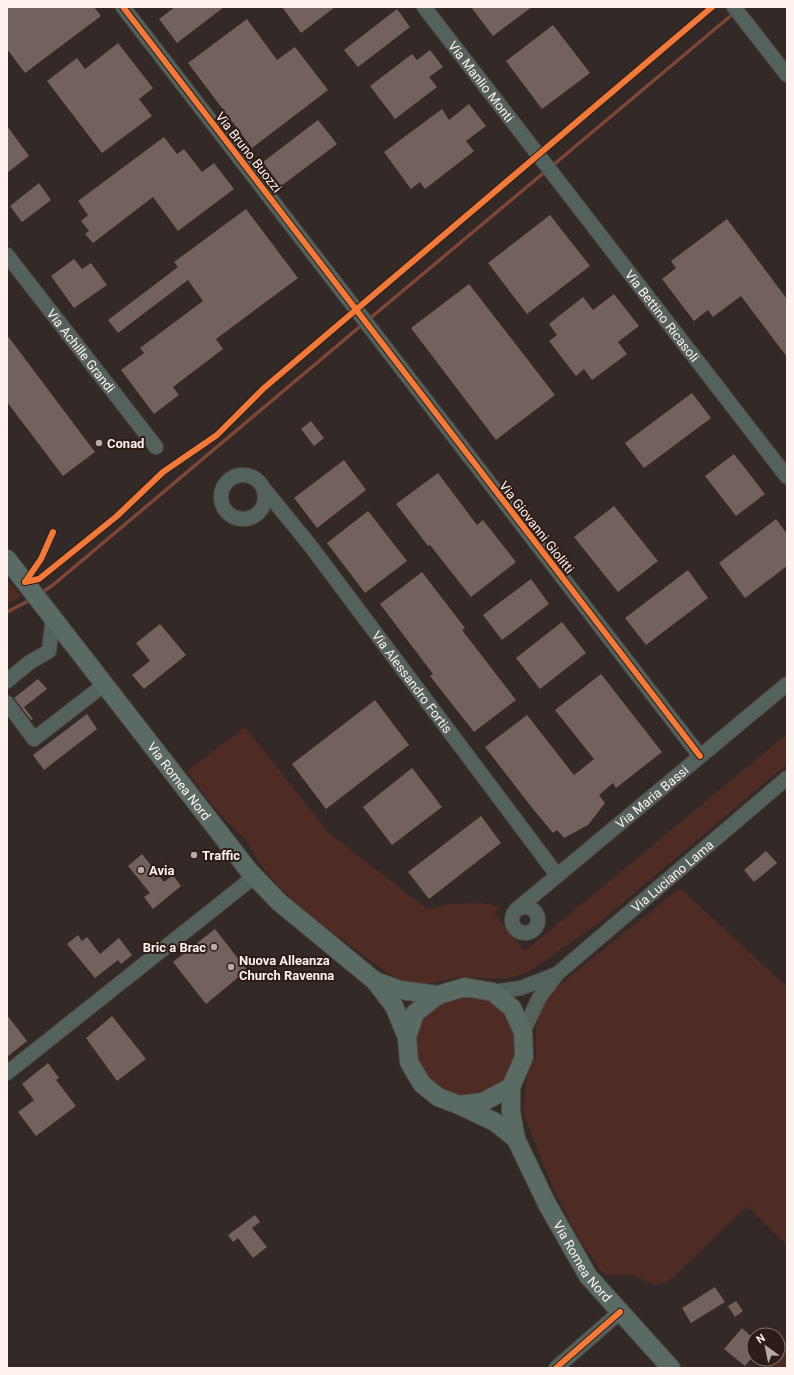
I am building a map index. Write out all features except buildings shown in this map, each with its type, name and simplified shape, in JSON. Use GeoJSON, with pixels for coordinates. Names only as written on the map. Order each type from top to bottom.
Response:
{"type":"FeatureCollection","features":[{"type":"Feature","properties":{"kind":"main road","name":"Via Romea Nord"},"geometry":{"type":"LineString","coordinates":[[7,560],[255,876],[279,902],[375,981],[394,1006],[407,1037]]}},
{"type":"Feature","properties":{"kind":"main road","name":"Via Romea Nord"},"geometry":{"type":"LineString","coordinates":[[375,981],[400,990],[438,995]]}},
{"type":"Feature","properties":{"kind":"main road"},"geometry":{"type":"LineString","coordinates":[[465,987],[493,992],[512,1008],[523,1032],[524,1057],[511,1087],[482,1102],[459,1105],[438,1097],[422,1084],[409,1062],[407,1037],[415,1013],[438,995],[465,987]]}},
{"type":"Feature","properties":{"kind":"main road","name":"Via Romea Nord"},"geometry":{"type":"LineString","coordinates":[[511,1087],[511,1112],[516,1139],[547,1204],[588,1276],[671,1368]]}},
{"type":"Feature","properties":{"kind":"main road","name":"Via Romea Nord"},"geometry":{"type":"LineString","coordinates":[[459,1105],[495,1122],[516,1139]]}},
{"type":"Feature","properties":{"kind":"street","name":"Via Bruno Buozzi"},"geometry":{"type":"LineString","coordinates":[[123,7],[357,310]]}},
{"type":"Feature","properties":{"kind":"street","name":"Via Manlio Monti"},"geometry":{"type":"LineString","coordinates":[[424,7],[538,155]]}},
{"type":"Feature","properties":{"kind":"street"},"geometry":{"type":"LineString","coordinates":[[734,7],[787,75]]}},
{"type":"Feature","properties":{"kind":"street","name":"Via Bettino Ricasoli"},"geometry":{"type":"LineString","coordinates":[[538,155],[787,477]]}},
{"type":"Feature","properties":{"kind":"street","name":"Via Achille Grandi"},"geometry":{"type":"LineString","coordinates":[[7,255],[156,446]]}},
{"type":"Feature","properties":{"kind":"street","name":"Via Giovanni Giolitti"},"geometry":{"type":"LineString","coordinates":[[357,310],[700,756]]}},
{"type":"Feature","properties":{"kind":"street","name":"Via Alessandro Fortis"},"geometry":{"type":"LineString","coordinates":[[265,490],[318,556],[557,875]]}},
{"type":"Feature","properties":{"kind":"street"},"geometry":{"type":"LineString","coordinates":[[7,681],[30,662],[49,651],[49,612]]}},
{"type":"Feature","properties":{"kind":"street"},"geometry":{"type":"LineString","coordinates":[[7,703],[34,739],[105,684]]}},
{"type":"Feature","properties":{"kind":"street","name":"Via Maria Bassi"},"geometry":{"type":"LineString","coordinates":[[516,910],[787,684]]}},
{"type":"Feature","properties":{"kind":"street","name":"Via Luciano Lama"},"geometry":{"type":"LineString","coordinates":[[523,1032],[540,998],[557,974],[787,778]]}},
{"type":"Feature","properties":{"kind":"street"},"geometry":{"type":"LineString","coordinates":[[7,1073],[255,876]]}},
{"type":"Feature","properties":{"kind":"street","name":"Via Luciano Lama"},"geometry":{"type":"LineString","coordinates":[[493,992],[521,988],[557,974]]}},
{"type":"Feature","properties":{"kind":"street"},"geometry":{"type":"LineString","coordinates":[[556,1368],[620,1312]]}},
{"type":"Feature","properties":{"kind":"path"},"geometry":{"type":"LineString","coordinates":[[25,582],[41,559],[53,532]]}},
{"type":"Feature","properties":{"kind":"shaded area"},"geometry":{"type":"Polygon","coordinates":[[[7,580],[22,597],[7,604],[7,580]]]}},
{"type":"Feature","properties":{"kind":"shaded area"},"geometry":{"type":"Polygon","coordinates":[[[245,727],[329,833],[427,909],[452,904],[482,903],[500,907],[494,913],[525,951],[787,734],[787,764],[600,922],[527,973],[504,979],[461,977],[417,985],[403,981],[386,972],[312,917],[280,888],[259,863],[246,839],[235,830],[213,806],[187,771],[245,727]]]}},
{"type":"Feature","properties":{"kind":"shaded area"},"geometry":{"type":"Polygon","coordinates":[[[680,888],[787,987],[787,1245],[747,1206],[668,1282],[653,1285],[634,1275],[604,1275],[579,1239],[552,1186],[523,1112],[527,1077],[536,1055],[536,1027],[541,1006],[559,985],[680,888]]]}},
{"type":"Feature","properties":{"kind":"shaded area"},"geometry":{"type":"Polygon","coordinates":[[[466,996],[476,997],[494,1004],[508,1018],[515,1036],[515,1056],[508,1074],[494,1088],[476,1095],[466,1096],[456,1095],[438,1088],[424,1074],[417,1056],[416,1046],[417,1036],[424,1018],[438,1004],[456,997],[466,996]]]}},
{"type":"Feature","properties":{"kind":"shaded area"},"geometry":{"type":"Polygon","coordinates":[[[787,1339],[787,1368],[758,1368],[786,1367],[787,1339]]]}},
{"type":"Feature","properties":{"kind":"waterway"},"geometry":{"type":"LineString","coordinates":[[552,166],[734,13]]}},
{"type":"Feature","properties":{"kind":"waterway"},"geometry":{"type":"LineString","coordinates":[[368,320],[547,170]]}},
{"type":"Feature","properties":{"kind":"waterway"},"geometry":{"type":"LineString","coordinates":[[41,593],[53,585],[363,324]]}},
{"type":"Feature","properties":{"kind":"waterway"},"geometry":{"type":"LineString","coordinates":[[7,612],[32,599]]}},
{"type":"Feature","properties":{"kind":"cycle path"},"geometry":{"type":"LineString","coordinates":[[123,7],[700,756]]}},
{"type":"Feature","properties":{"kind":"cycle path"},"geometry":{"type":"LineString","coordinates":[[25,582],[39,579],[117,516],[163,472],[217,435],[264,388],[712,7]]}},
{"type":"Feature","properties":{"kind":"cycle path"},"geometry":{"type":"LineString","coordinates":[[25,582],[41,559],[53,532]]}},
{"type":"Feature","properties":{"kind":"cycle path"},"geometry":{"type":"LineString","coordinates":[[556,1368],[620,1312]]}},
{"type":"Feature","properties":{"kind":"place","name":"Conad"},"geometry":{"type":"Point","coordinates":[99,443]}},
{"type":"Feature","properties":{"kind":"place","name":"Traffic"},"geometry":{"type":"Point","coordinates":[194,855]}},
{"type":"Feature","properties":{"kind":"place","name":"Avia"},"geometry":{"type":"Point","coordinates":[141,870]}},
{"type":"Feature","properties":{"kind":"place","name":"Bric a Brac"},"geometry":{"type":"Point","coordinates":[214,947]}},
{"type":"Feature","properties":{"kind":"place","name":"Nuova Alleanza Church Ravenna"},"geometry":{"type":"Point","coordinates":[231,967]}}]}
